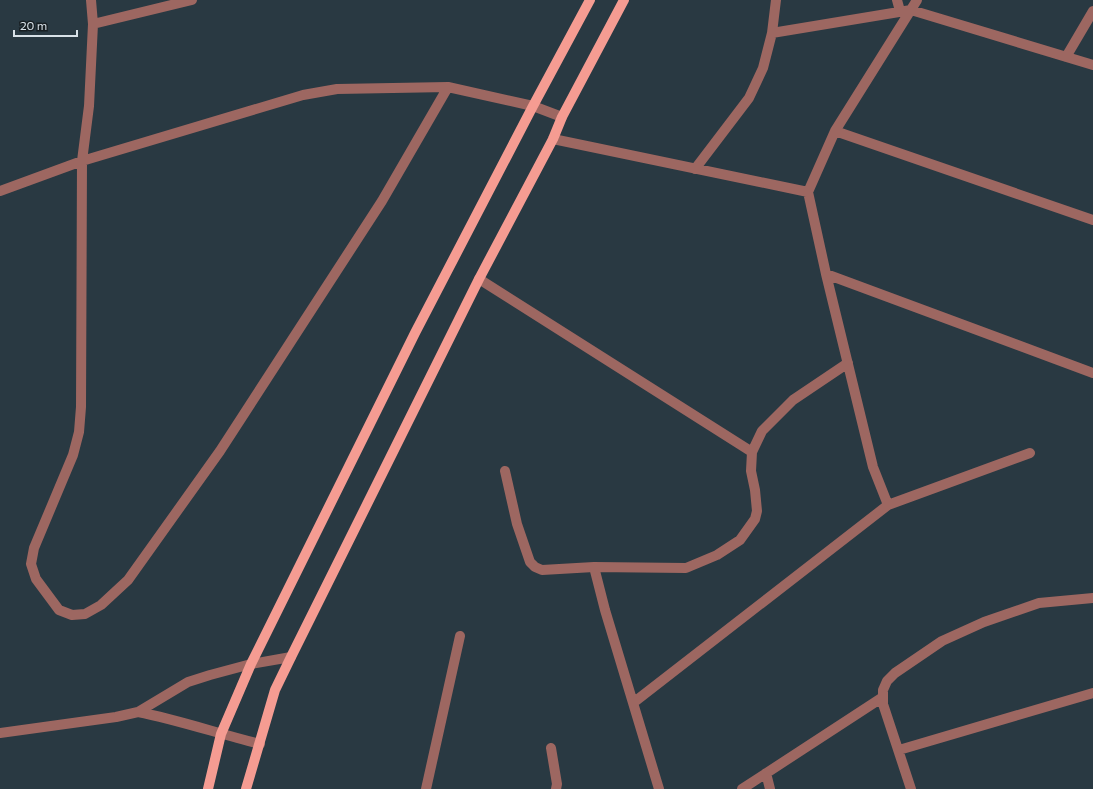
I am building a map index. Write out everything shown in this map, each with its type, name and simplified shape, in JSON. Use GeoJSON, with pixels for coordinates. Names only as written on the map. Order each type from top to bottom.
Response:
{"type":"FeatureCollection","features":[{"type":"Feature","properties":{"kind":"main road"},"geometry":{"type":"LineString","coordinates":[[208,789],[221,734],[251,664],[415,333],[590,0]]}},
{"type":"Feature","properties":{"kind":"main road"},"geometry":{"type":"LineString","coordinates":[[246,789],[275,690],[478,279],[553,139],[562,117],[624,0]]}},
{"type":"Feature","properties":{"kind":"street"},"geometry":{"type":"LineString","coordinates":[[92,0],[93,24],[89,106],[82,161],[81,407],[79,432],[73,455],[34,548],[31,564],[36,579],[58,610],[72,615],[85,614],[101,605],[128,580],[183,503],[220,451],[378,208],[448,87]]}},
{"type":"Feature","properties":{"kind":"street"},"geometry":{"type":"LineString","coordinates":[[93,24],[192,0]]}},
{"type":"Feature","properties":{"kind":"street"},"geometry":{"type":"LineString","coordinates":[[695,169],[749,98],[763,68],[772,33],[776,0]]}},
{"type":"Feature","properties":{"kind":"street"},"geometry":{"type":"LineString","coordinates":[[897,0],[900,11]]}},
{"type":"Feature","properties":{"kind":"street"},"geometry":{"type":"LineString","coordinates":[[888,505],[874,467],[826,274],[808,192],[835,131],[918,0]]}},
{"type":"Feature","properties":{"kind":"street"},"geometry":{"type":"LineString","coordinates":[[772,33],[911,10],[1093,65]]}},
{"type":"Feature","properties":{"kind":"street"},"geometry":{"type":"LineString","coordinates":[[1066,57],[1093,11]]}},
{"type":"Feature","properties":{"kind":"street"},"geometry":{"type":"LineString","coordinates":[[0,191],[82,161],[303,95],[337,88],[448,87],[533,106],[562,117]]}},
{"type":"Feature","properties":{"kind":"street"},"geometry":{"type":"LineString","coordinates":[[835,131],[1093,220]]}},
{"type":"Feature","properties":{"kind":"street"},"geometry":{"type":"LineString","coordinates":[[553,139],[808,192]]}},
{"type":"Feature","properties":{"kind":"street"},"geometry":{"type":"LineString","coordinates":[[826,274],[1093,373]]}},
{"type":"Feature","properties":{"kind":"street"},"geometry":{"type":"LineString","coordinates":[[478,279],[752,452]]}},
{"type":"Feature","properties":{"kind":"street"},"geometry":{"type":"LineString","coordinates":[[505,471],[517,524],[530,562],[534,567],[542,570],[594,567],[686,568],[717,555],[740,540],[755,519],[757,511],[751,471],[752,452],[762,431],[793,400],[848,363]]}},
{"type":"Feature","properties":{"kind":"street"},"geometry":{"type":"LineString","coordinates":[[633,703],[888,505],[1030,453]]}},
{"type":"Feature","properties":{"kind":"street"},"geometry":{"type":"LineString","coordinates":[[594,567],[605,610],[659,789]]}},
{"type":"Feature","properties":{"kind":"street"},"geometry":{"type":"LineString","coordinates":[[911,789],[883,704],[883,690],[887,681],[895,673],[942,641],[984,622],[1039,603],[1093,598]]}},
{"type":"Feature","properties":{"kind":"street"},"geometry":{"type":"LineString","coordinates":[[426,789],[460,636]]}},
{"type":"Feature","properties":{"kind":"street"},"geometry":{"type":"LineString","coordinates":[[0,733],[116,717],[138,712],[188,682],[210,674],[251,664],[291,657]]}},
{"type":"Feature","properties":{"kind":"street"},"geometry":{"type":"LineString","coordinates":[[899,750],[1093,693]]}},
{"type":"Feature","properties":{"kind":"street"},"geometry":{"type":"LineString","coordinates":[[742,789],[883,697]]}},
{"type":"Feature","properties":{"kind":"street"},"geometry":{"type":"LineString","coordinates":[[138,712],[165,717],[260,744]]}},
{"type":"Feature","properties":{"kind":"street"},"geometry":{"type":"LineString","coordinates":[[551,748],[557,784],[556,789]]}},
{"type":"Feature","properties":{"kind":"street"},"geometry":{"type":"LineString","coordinates":[[766,773],[770,789]]}}]}
